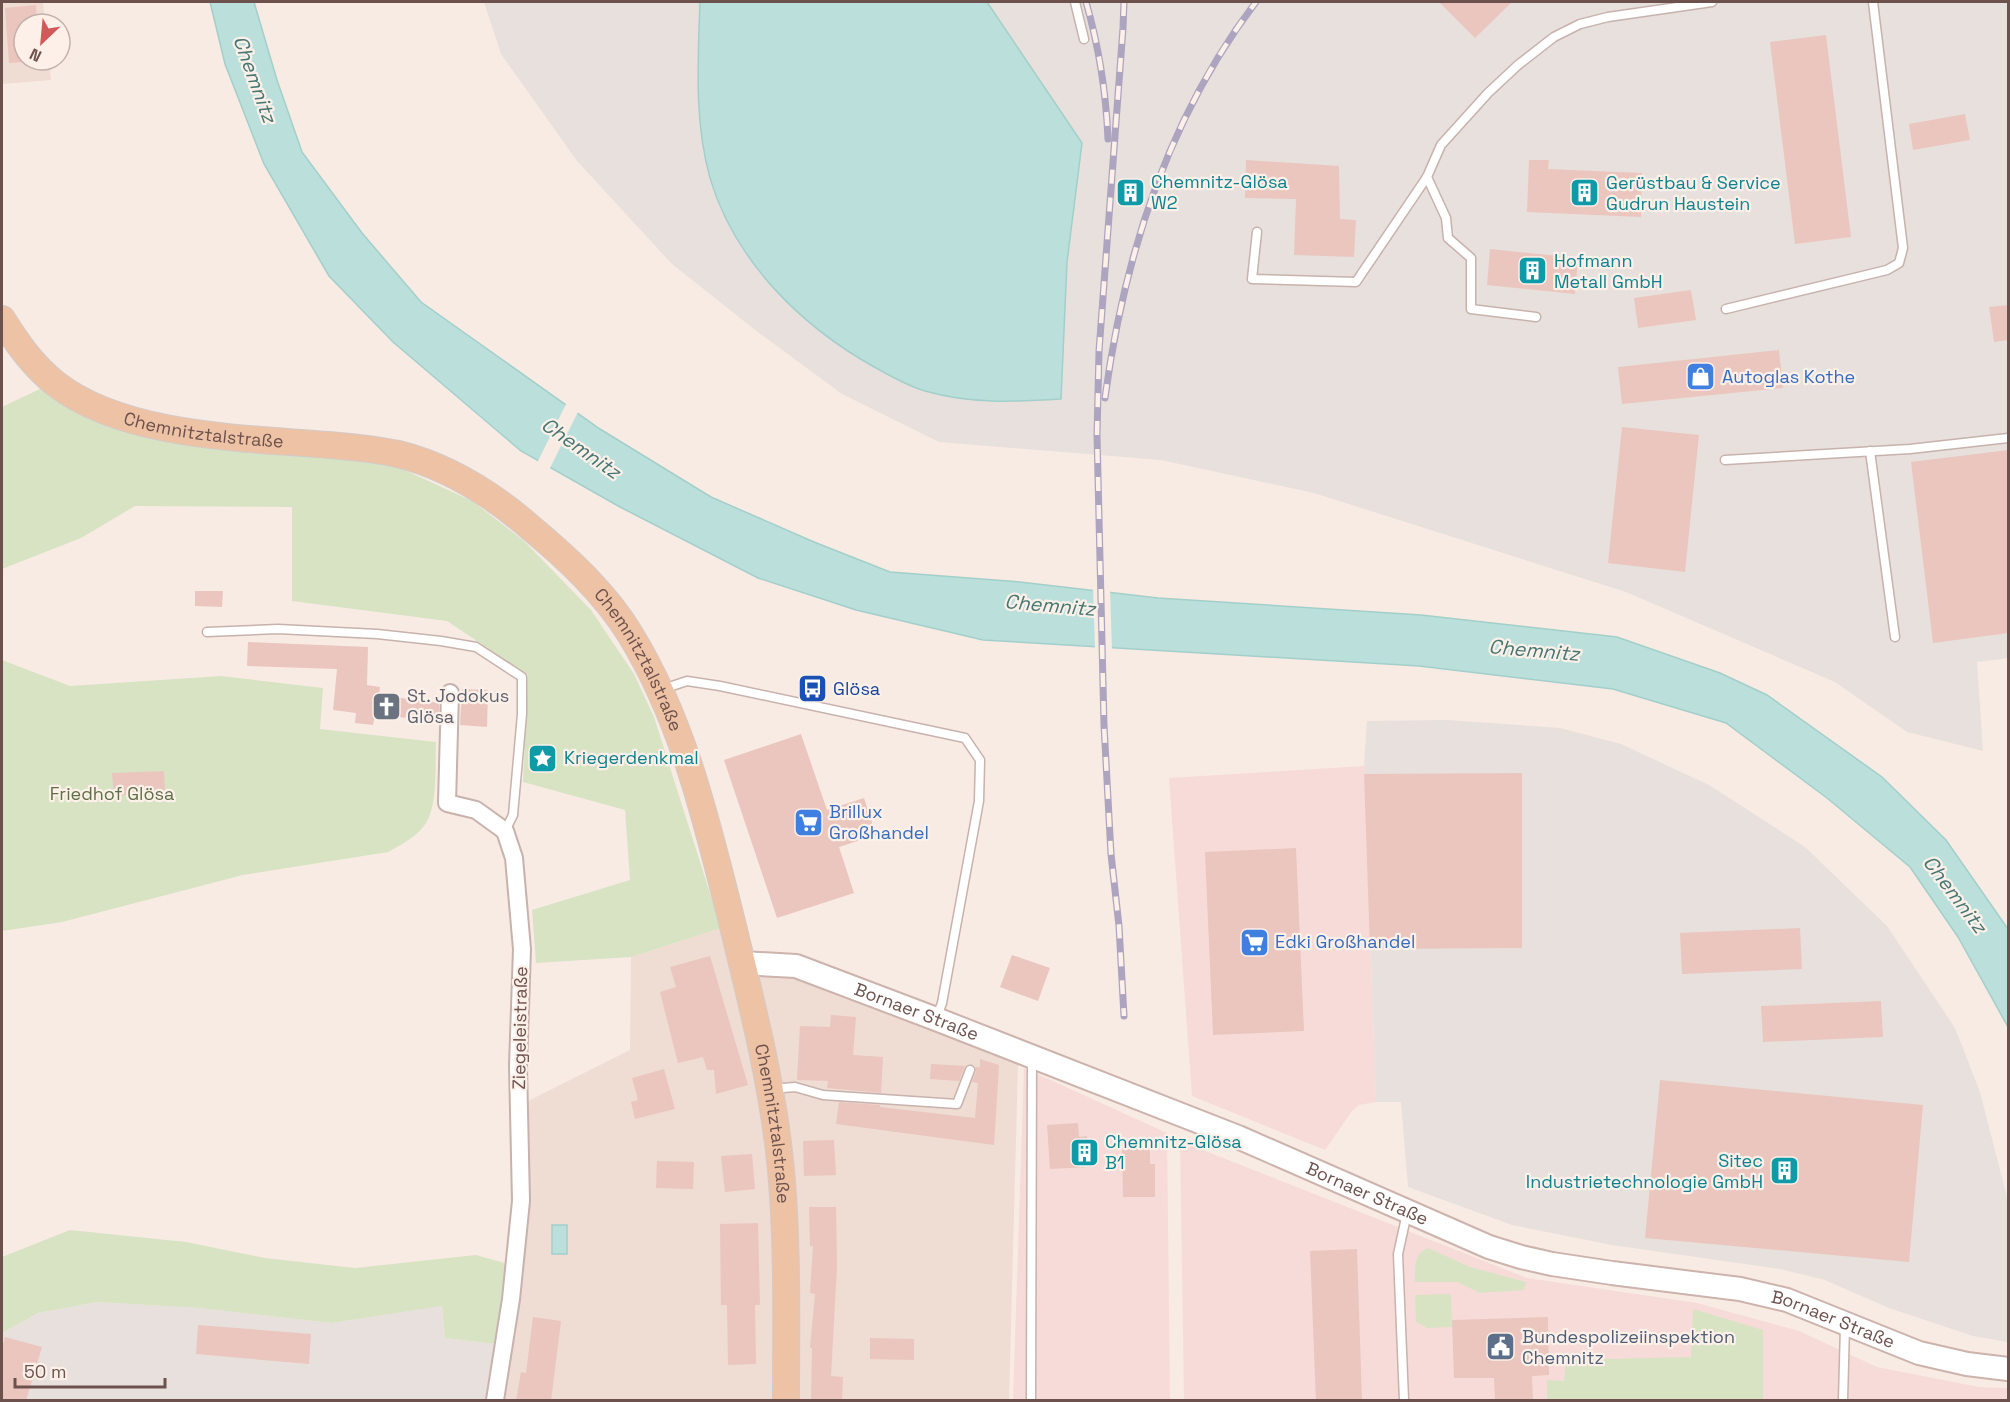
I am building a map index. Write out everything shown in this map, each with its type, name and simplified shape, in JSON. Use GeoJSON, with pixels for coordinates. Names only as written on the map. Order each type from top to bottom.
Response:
{"type":"FeatureCollection","features":[{"type":"Feature","properties":{"kind":"main road","name":"Chemnitztalstraße"},"geometry":{"type":"LineString","coordinates":[[2,319],[16,342],[54,383],[75,397],[119,416],[184,431],[350,447],[397,454],[433,466],[470,484],[499,502],[557,550],[593,586],[629,632],[680,733],[694,777],[759,1031],[771,1089],[784,1210],[786,1401]]}},
{"type":"Feature","properties":{"kind":"main road","name":"Bornaer Straße"},"geometry":{"type":"LineString","coordinates":[[742,963],[795,966],[936,1019],[1266,1149],[1489,1247],[1521,1257],[1612,1273],[1740,1289],[1787,1300],[1919,1353],[1967,1364],[2008,1369]]}},
{"type":"Feature","properties":{"kind":"street"},"geometry":{"type":"LineString","coordinates":[[450,693],[447,803],[476,810],[505,831]]}},
{"type":"Feature","properties":{"kind":"street","name":"Ziegeleistraße"},"geometry":{"type":"LineString","coordinates":[[495,1401],[511,1299],[521,1201],[518,1066],[522,949],[514,858],[505,831]]}},
{"type":"Feature","properties":{"kind":"lane"},"geometry":{"type":"LineString","coordinates":[[1075,2],[1084,39]]}},
{"type":"Feature","properties":{"kind":"lane"},"geometry":{"type":"LineString","coordinates":[[1257,232],[1252,279],[1356,282],[1427,177],[1441,144],[1488,93],[1518,65],[1554,37],[1580,24],[1608,17],[1712,2]]}},
{"type":"Feature","properties":{"kind":"lane"},"geometry":{"type":"LineString","coordinates":[[1726,309],[1887,270],[1899,263],[1903,248],[1873,2]]}},
{"type":"Feature","properties":{"kind":"lane"},"geometry":{"type":"LineString","coordinates":[[1427,177],[1446,218],[1448,238],[1471,258],[1471,309],[1536,316]]}},
{"type":"Feature","properties":{"kind":"lane"},"geometry":{"type":"LineString","coordinates":[[1725,460],[1870,451],[2008,438]]}},
{"type":"Feature","properties":{"kind":"lane"},"geometry":{"type":"LineString","coordinates":[[1870,451],[1894,637]]}},
{"type":"Feature","properties":{"kind":"lane"},"geometry":{"type":"LineString","coordinates":[[207,633],[278,629],[441,641],[476,647],[522,677],[522,714],[513,815],[505,831]]}},
{"type":"Feature","properties":{"kind":"lane"},"geometry":{"type":"LineString","coordinates":[[660,690],[687,681],[720,686],[965,738],[980,760],[979,801],[942,1003],[936,1019]]}},
{"type":"Feature","properties":{"kind":"lane"},"geometry":{"type":"LineString","coordinates":[[1031,1401],[1032,1057]]}},
{"type":"Feature","properties":{"kind":"lane"},"geometry":{"type":"LineString","coordinates":[[771,1089],[795,1087],[823,1095],[957,1104],[970,1070]]}},
{"type":"Feature","properties":{"kind":"lane"},"geometry":{"type":"LineString","coordinates":[[1404,1401],[1398,1254],[1408,1212]]}},
{"type":"Feature","properties":{"kind":"lane"},"geometry":{"type":"LineString","coordinates":[[1843,1401],[1846,1322]]}},
{"type":"Feature","properties":{"kind":"shaded area"},"geometry":{"type":"Polygon","coordinates":[[[2,2],[43,2],[44,12],[12,12],[12,72],[50,72],[51,80],[2,84],[2,2]]]}},
{"type":"Feature","properties":{"kind":"shaded area"},"geometry":{"type":"Polygon","coordinates":[[[484,2],[2008,2],[2008,658],[1977,662],[1983,751],[1907,732],[1835,682],[1626,592],[1314,493],[1161,460],[939,442],[842,394],[754,329],[672,264],[577,161],[501,54],[484,2]]]}},
{"type":"Feature","properties":{"kind":"shaded area"},"geometry":{"type":"Polygon","coordinates":[[[1447,720],[1560,728],[1621,744],[1709,785],[1805,847],[1887,926],[1955,1028],[1980,1092],[2008,1201],[2008,1342],[1973,1336],[1889,1308],[1825,1280],[1780,1269],[1612,1245],[1512,1225],[1408,1187],[1401,1102],[1376,1102],[1364,766],[1367,721],[1447,720]]]}},
{"type":"Feature","properties":{"kind":"shaded area"},"geometry":{"type":"Polygon","coordinates":[[[1364,766],[1376,1102],[1359,1105],[1352,1111],[1325,1150],[1192,1096],[1169,778],[1364,766]]]}},
{"type":"Feature","properties":{"kind":"shaded area"},"geometry":{"type":"Polygon","coordinates":[[[721,928],[745,976],[787,970],[931,1026],[1018,1064],[1009,1400],[487,1400],[516,1199],[514,1108],[630,1050],[631,957],[721,928]]]}},
{"type":"Feature","properties":{"kind":"shaded area"},"geometry":{"type":"Polygon","coordinates":[[[1024,1068],[1167,1133],[1170,1400],[1013,1400],[1024,1068]]]}},
{"type":"Feature","properties":{"kind":"shaded area"},"geometry":{"type":"Polygon","coordinates":[[[1180,1141],[1527,1278],[1697,1303],[1799,1331],[1877,1367],[1979,1387],[2008,1388],[2008,1400],[1184,1400],[1180,1141]]]}},
{"type":"Feature","properties":{"kind":"shaded area"},"geometry":{"type":"Polygon","coordinates":[[[97,1302],[199,1308],[332,1323],[442,1306],[445,1338],[496,1344],[489,1400],[2,1400],[2,1333],[38,1313],[97,1302]]]}},
{"type":"Feature","properties":{"kind":"green space"},"geometry":{"type":"Polygon","coordinates":[[[42,388],[398,467],[472,501],[523,540],[591,610],[634,674],[654,717],[721,928],[631,957],[536,963],[532,910],[630,880],[625,810],[523,782],[528,675],[447,621],[292,601],[292,507],[135,506],[81,538],[2,569],[2,407],[42,388]]]}},
{"type":"Feature","properties":{"kind":"green space","name":"Friedhof Glösa"},"geometry":{"type":"Polygon","coordinates":[[[2,660],[70,686],[221,676],[323,688],[320,729],[436,742],[435,784],[430,815],[419,832],[388,852],[243,875],[62,922],[2,931],[2,660]]]}},
{"type":"Feature","properties":{"kind":"green space"},"geometry":{"type":"Polygon","coordinates":[[[70,1230],[186,1242],[265,1258],[355,1268],[476,1255],[508,1264],[496,1344],[445,1338],[442,1306],[332,1323],[199,1308],[97,1302],[38,1313],[2,1333],[2,1257],[70,1230]]]}},
{"type":"Feature","properties":{"kind":"green space"},"geometry":{"type":"Polygon","coordinates":[[[1428,1248],[1470,1267],[1526,1282],[1524,1290],[1480,1293],[1457,1282],[1415,1282],[1417,1258],[1428,1248]]]}},
{"type":"Feature","properties":{"kind":"green space"},"geometry":{"type":"Polygon","coordinates":[[[1451,1294],[1452,1327],[1427,1328],[1416,1322],[1415,1295],[1451,1294]]]}},
{"type":"Feature","properties":{"kind":"green space"},"geometry":{"type":"Polygon","coordinates":[[[1693,1309],[1763,1330],[1763,1400],[1547,1400],[1547,1380],[1564,1381],[1566,1360],[1691,1357],[1693,1309]]]}},
{"type":"Feature","properties":{"kind":"water","name":"Chemnitz"},"geometry":{"type":"Polygon","coordinates":[[[210,2],[254,2],[277,80],[302,152],[362,233],[421,302],[600,429],[711,497],[890,572],[1020,582],[1158,598],[1421,615],[1617,637],[1720,673],[1767,695],[1882,777],[1946,840],[2008,929],[2008,1027],[1958,937],[1910,867],[1827,798],[1726,723],[1613,689],[1419,666],[983,640],[856,610],[758,578],[620,507],[521,451],[393,342],[329,276],[264,164],[225,64],[210,2]]]}},
{"type":"Feature","properties":{"kind":"water"},"geometry":{"type":"Polygon","coordinates":[[[700,2],[987,2],[1082,143],[1067,262],[1061,399],[976,400],[942,395],[912,387],[849,352],[822,333],[775,289],[754,264],[736,237],[721,209],[710,178],[699,113],[700,2]]]}},
{"type":"Feature","properties":{"kind":"water"},"geometry":{"type":"Polygon","coordinates":[[[552,1225],[567,1225],[567,1254],[552,1254],[552,1225]]]}},
{"type":"Feature","properties":{"kind":"pier"},"geometry":{"type":"Polygon","coordinates":[[[567,402],[579,410],[549,470],[537,463],[567,402]]]}},
{"type":"Feature","properties":{"kind":"pier"},"geometry":{"type":"Polygon","coordinates":[[[1093,587],[1110,589],[1112,650],[1095,649],[1093,587]]]}},
{"type":"Feature","properties":{"kind":"building"},"geometry":{"type":"Polygon","coordinates":[[[1439,2],[1512,2],[1475,38],[1439,2]]]}},
{"type":"Feature","properties":{"kind":"building"},"geometry":{"type":"Polygon","coordinates":[[[36,5],[36,12],[12,12],[12,63],[9,63],[5,8],[36,5]]]}},
{"type":"Feature","properties":{"kind":"building"},"geometry":{"type":"Polygon","coordinates":[[[1826,35],[1851,237],[1795,244],[1770,42],[1826,35]]]}},
{"type":"Feature","properties":{"kind":"building"},"geometry":{"type":"Polygon","coordinates":[[[1965,114],[1970,140],[1913,150],[1909,124],[1965,114]]]}},
{"type":"Feature","properties":{"kind":"building"},"geometry":{"type":"Polygon","coordinates":[[[1246,160],[1339,166],[1340,219],[1356,220],[1354,257],[1294,255],[1296,199],[1245,198],[1246,160]]]}},
{"type":"Feature","properties":{"kind":"building","name":"Gerüstbau & Service Gudrun Haustein"},"geometry":{"type":"Polygon","coordinates":[[[1529,160],[1549,160],[1548,169],[1642,173],[1641,217],[1527,212],[1529,160]]]}},
{"type":"Feature","properties":{"kind":"building","name":"Chemnitz-Glösa W2"},"geometry":{"type":"Polygon","coordinates":[[[1120,183],[1140,185],[1139,202],[1119,200],[1120,183]]]}},
{"type":"Feature","properties":{"kind":"building","name":"Hofmann Metall GmbH"},"geometry":{"type":"Polygon","coordinates":[[[1490,249],[1578,258],[1575,294],[1487,285],[1490,249]]]}},
{"type":"Feature","properties":{"kind":"building"},"geometry":{"type":"Polygon","coordinates":[[[1691,290],[1696,320],[1638,328],[1634,298],[1691,290]]]}},
{"type":"Feature","properties":{"kind":"building"},"geometry":{"type":"Polygon","coordinates":[[[2008,305],[2008,340],[1994,342],[1989,307],[2008,305]]]}},
{"type":"Feature","properties":{"kind":"building","name":"Autoglas Kothe"},"geometry":{"type":"Polygon","coordinates":[[[1779,350],[1783,388],[1622,404],[1618,367],[1779,350]]]}},
{"type":"Feature","properties":{"kind":"building"},"geometry":{"type":"Polygon","coordinates":[[[1622,427],[1699,435],[1685,572],[1608,563],[1622,427]]]}},
{"type":"Feature","properties":{"kind":"building"},"geometry":{"type":"Polygon","coordinates":[[[2008,450],[2008,633],[1933,643],[1911,462],[2008,450]]]}},
{"type":"Feature","properties":{"kind":"building"},"geometry":{"type":"Polygon","coordinates":[[[195,591],[223,591],[222,607],[195,606],[195,591]]]}},
{"type":"Feature","properties":{"kind":"building"},"geometry":{"type":"Polygon","coordinates":[[[248,642],[368,647],[367,685],[380,687],[379,695],[439,703],[439,722],[375,714],[373,725],[355,723],[356,713],[333,710],[337,669],[247,666],[248,642]]]}},
{"type":"Feature","properties":{"kind":"building"},"geometry":{"type":"Polygon","coordinates":[[[462,689],[488,690],[487,727],[460,725],[462,689]]]}},
{"type":"Feature","properties":{"kind":"building","name":"Brillux Großhandel"},"geometry":{"type":"Polygon","coordinates":[[[801,734],[827,810],[864,798],[876,835],[839,847],[854,893],[777,918],[724,760],[801,734]]]}},
{"type":"Feature","properties":{"kind":"building"},"geometry":{"type":"Polygon","coordinates":[[[164,771],[165,792],[114,796],[112,773],[164,771]]]}},
{"type":"Feature","properties":{"kind":"building"},"geometry":{"type":"Polygon","coordinates":[[[1522,773],[1522,948],[1370,949],[1364,774],[1522,773]]]}},
{"type":"Feature","properties":{"kind":"building","name":"Edki Großhandel"},"geometry":{"type":"Polygon","coordinates":[[[1296,848],[1304,1031],[1213,1035],[1205,852],[1296,848]]]}},
{"type":"Feature","properties":{"kind":"building"},"geometry":{"type":"Polygon","coordinates":[[[1800,928],[1802,969],[1682,974],[1680,933],[1800,928]]]}},
{"type":"Feature","properties":{"kind":"building"},"geometry":{"type":"Polygon","coordinates":[[[1012,955],[1050,968],[1038,1001],[1000,987],[1012,955]]]}},
{"type":"Feature","properties":{"kind":"building"},"geometry":{"type":"Polygon","coordinates":[[[710,956],[748,1085],[716,1094],[714,1070],[707,1070],[703,1057],[678,1063],[660,992],[676,987],[670,967],[710,956]]]}},
{"type":"Feature","properties":{"kind":"building"},"geometry":{"type":"Polygon","coordinates":[[[1881,1001],[1883,1037],[1763,1042],[1761,1006],[1881,1001]]]}},
{"type":"Feature","properties":{"kind":"building"},"geometry":{"type":"Polygon","coordinates":[[[831,1015],[856,1017],[853,1055],[883,1057],[881,1093],[827,1088],[828,1081],[797,1080],[800,1026],[830,1027],[831,1015]]]}},
{"type":"Feature","properties":{"kind":"building"},"geometry":{"type":"Polygon","coordinates":[[[980,1059],[999,1065],[994,1145],[836,1124],[839,1102],[880,1105],[880,1107],[975,1118],[978,1083],[972,1082],[976,1072],[975,1067],[980,1067],[980,1059]]]}},
{"type":"Feature","properties":{"kind":"building"},"geometry":{"type":"Polygon","coordinates":[[[931,1064],[965,1066],[959,1081],[930,1079],[931,1064]]]}},
{"type":"Feature","properties":{"kind":"building"},"geometry":{"type":"Polygon","coordinates":[[[664,1069],[675,1109],[635,1119],[631,1102],[638,1100],[632,1078],[664,1069]]]}},
{"type":"Feature","properties":{"kind":"building","name":"Sitec Industrietechnologie GmbH"},"geometry":{"type":"Polygon","coordinates":[[[1660,1080],[1923,1105],[1909,1262],[1645,1238],[1660,1080]]]}},
{"type":"Feature","properties":{"kind":"building"},"geometry":{"type":"Polygon","coordinates":[[[1078,1123],[1079,1137],[1087,1136],[1089,1167],[1050,1169],[1047,1125],[1078,1123]]]}},
{"type":"Feature","properties":{"kind":"building"},"geometry":{"type":"Polygon","coordinates":[[[834,1140],[836,1175],[804,1176],[803,1141],[834,1140]]]}},
{"type":"Feature","properties":{"kind":"building"},"geometry":{"type":"Polygon","coordinates":[[[1150,1148],[1150,1164],[1155,1164],[1155,1197],[1123,1197],[1122,1149],[1150,1148]]]}},
{"type":"Feature","properties":{"kind":"building"},"geometry":{"type":"Polygon","coordinates":[[[752,1154],[755,1189],[725,1192],[721,1156],[752,1154]]]}},
{"type":"Feature","properties":{"kind":"building"},"geometry":{"type":"Polygon","coordinates":[[[657,1161],[694,1162],[693,1189],[656,1188],[657,1161]]]}},
{"type":"Feature","properties":{"kind":"building"},"geometry":{"type":"Polygon","coordinates":[[[809,1207],[836,1207],[837,1266],[831,1376],[843,1377],[842,1401],[811,1401],[812,1348],[810,1348],[815,1294],[810,1293],[813,1246],[810,1246],[809,1207]]]}},
{"type":"Feature","properties":{"kind":"building"},"geometry":{"type":"Polygon","coordinates":[[[758,1223],[760,1305],[755,1305],[756,1364],[728,1365],[727,1305],[721,1305],[720,1224],[758,1223]]]}},
{"type":"Feature","properties":{"kind":"building"},"geometry":{"type":"Polygon","coordinates":[[[1357,1249],[1362,1401],[1316,1401],[1310,1251],[1357,1249]]]}},
{"type":"Feature","properties":{"kind":"building"},"geometry":{"type":"Polygon","coordinates":[[[533,1317],[561,1321],[551,1401],[516,1401],[521,1372],[526,1373],[533,1317]]]}},
{"type":"Feature","properties":{"kind":"building","name":"Bundespolizeiinspektion Chemnitz"},"geometry":{"type":"Polygon","coordinates":[[[1548,1317],[1549,1375],[1532,1376],[1533,1401],[1495,1401],[1494,1378],[1454,1378],[1452,1320],[1548,1317]]]}},
{"type":"Feature","properties":{"kind":"building"},"geometry":{"type":"Polygon","coordinates":[[[198,1325],[311,1334],[309,1364],[196,1354],[198,1325]]]}},
{"type":"Feature","properties":{"kind":"building"},"geometry":{"type":"Polygon","coordinates":[[[5,1337],[42,1347],[26,1401],[2,1401],[2,1348],[5,1337]]]}},
{"type":"Feature","properties":{"kind":"building"},"geometry":{"type":"Polygon","coordinates":[[[870,1338],[914,1339],[914,1360],[870,1359],[870,1338]]]}},
{"type":"Feature","properties":{"kind":"railway"},"geometry":{"type":"LineString","coordinates":[[1086,2],[1101,70],[1108,139]]}},
{"type":"Feature","properties":{"kind":"railway"},"geometry":{"type":"LineString","coordinates":[[1124,2],[1099,351],[1097,435],[1104,725],[1111,854],[1119,926],[1124,1016]]}},
{"type":"Feature","properties":{"kind":"railway"},"geometry":{"type":"LineString","coordinates":[[1105,398],[1124,292],[1155,190],[1198,92],[1225,46],[1256,2]]}},
{"type":"Feature","properties":{"kind":"place","name":"Chemnitz-Glösa W2"},"geometry":{"type":"Point","coordinates":[1130,192]}},
{"type":"Feature","properties":{"kind":"place","name":"Gerüstbau & Service Gudrun Haustein"},"geometry":{"type":"Point","coordinates":[1585,193]}},
{"type":"Feature","properties":{"kind":"place","name":"Hofmann Metall GmbH"},"geometry":{"type":"Point","coordinates":[1533,271]}},
{"type":"Feature","properties":{"kind":"place","name":"Autoglas Kothe"},"geometry":{"type":"Point","coordinates":[1701,377]}},
{"type":"Feature","properties":{"kind":"place","name":"Glösa"},"geometry":{"type":"Point","coordinates":[812,689]}},
{"type":"Feature","properties":{"kind":"place","name":"St. Jodokus Glösa"},"geometry":{"type":"Point","coordinates":[386,706]}},
{"type":"Feature","properties":{"kind":"place","name":"Kriegerdenkmal"},"geometry":{"type":"Point","coordinates":[543,758]}},
{"type":"Feature","properties":{"kind":"place","name":"Brillux Großhandel"},"geometry":{"type":"Point","coordinates":[808,822]}},
{"type":"Feature","properties":{"kind":"place","name":"Edki Großhandel"},"geometry":{"type":"Point","coordinates":[1254,942]}},
{"type":"Feature","properties":{"kind":"place","name":"Chemnitz-Glösa B1"},"geometry":{"type":"Point","coordinates":[1084,1152]}},
{"type":"Feature","properties":{"kind":"place","name":"Sitec Industrietechnologie GmbH"},"geometry":{"type":"Point","coordinates":[1784,1171]}},
{"type":"Feature","properties":{"kind":"place","name":"Bundespolizeiinspektion Chemnitz"},"geometry":{"type":"Point","coordinates":[1501,1347]}}]}
